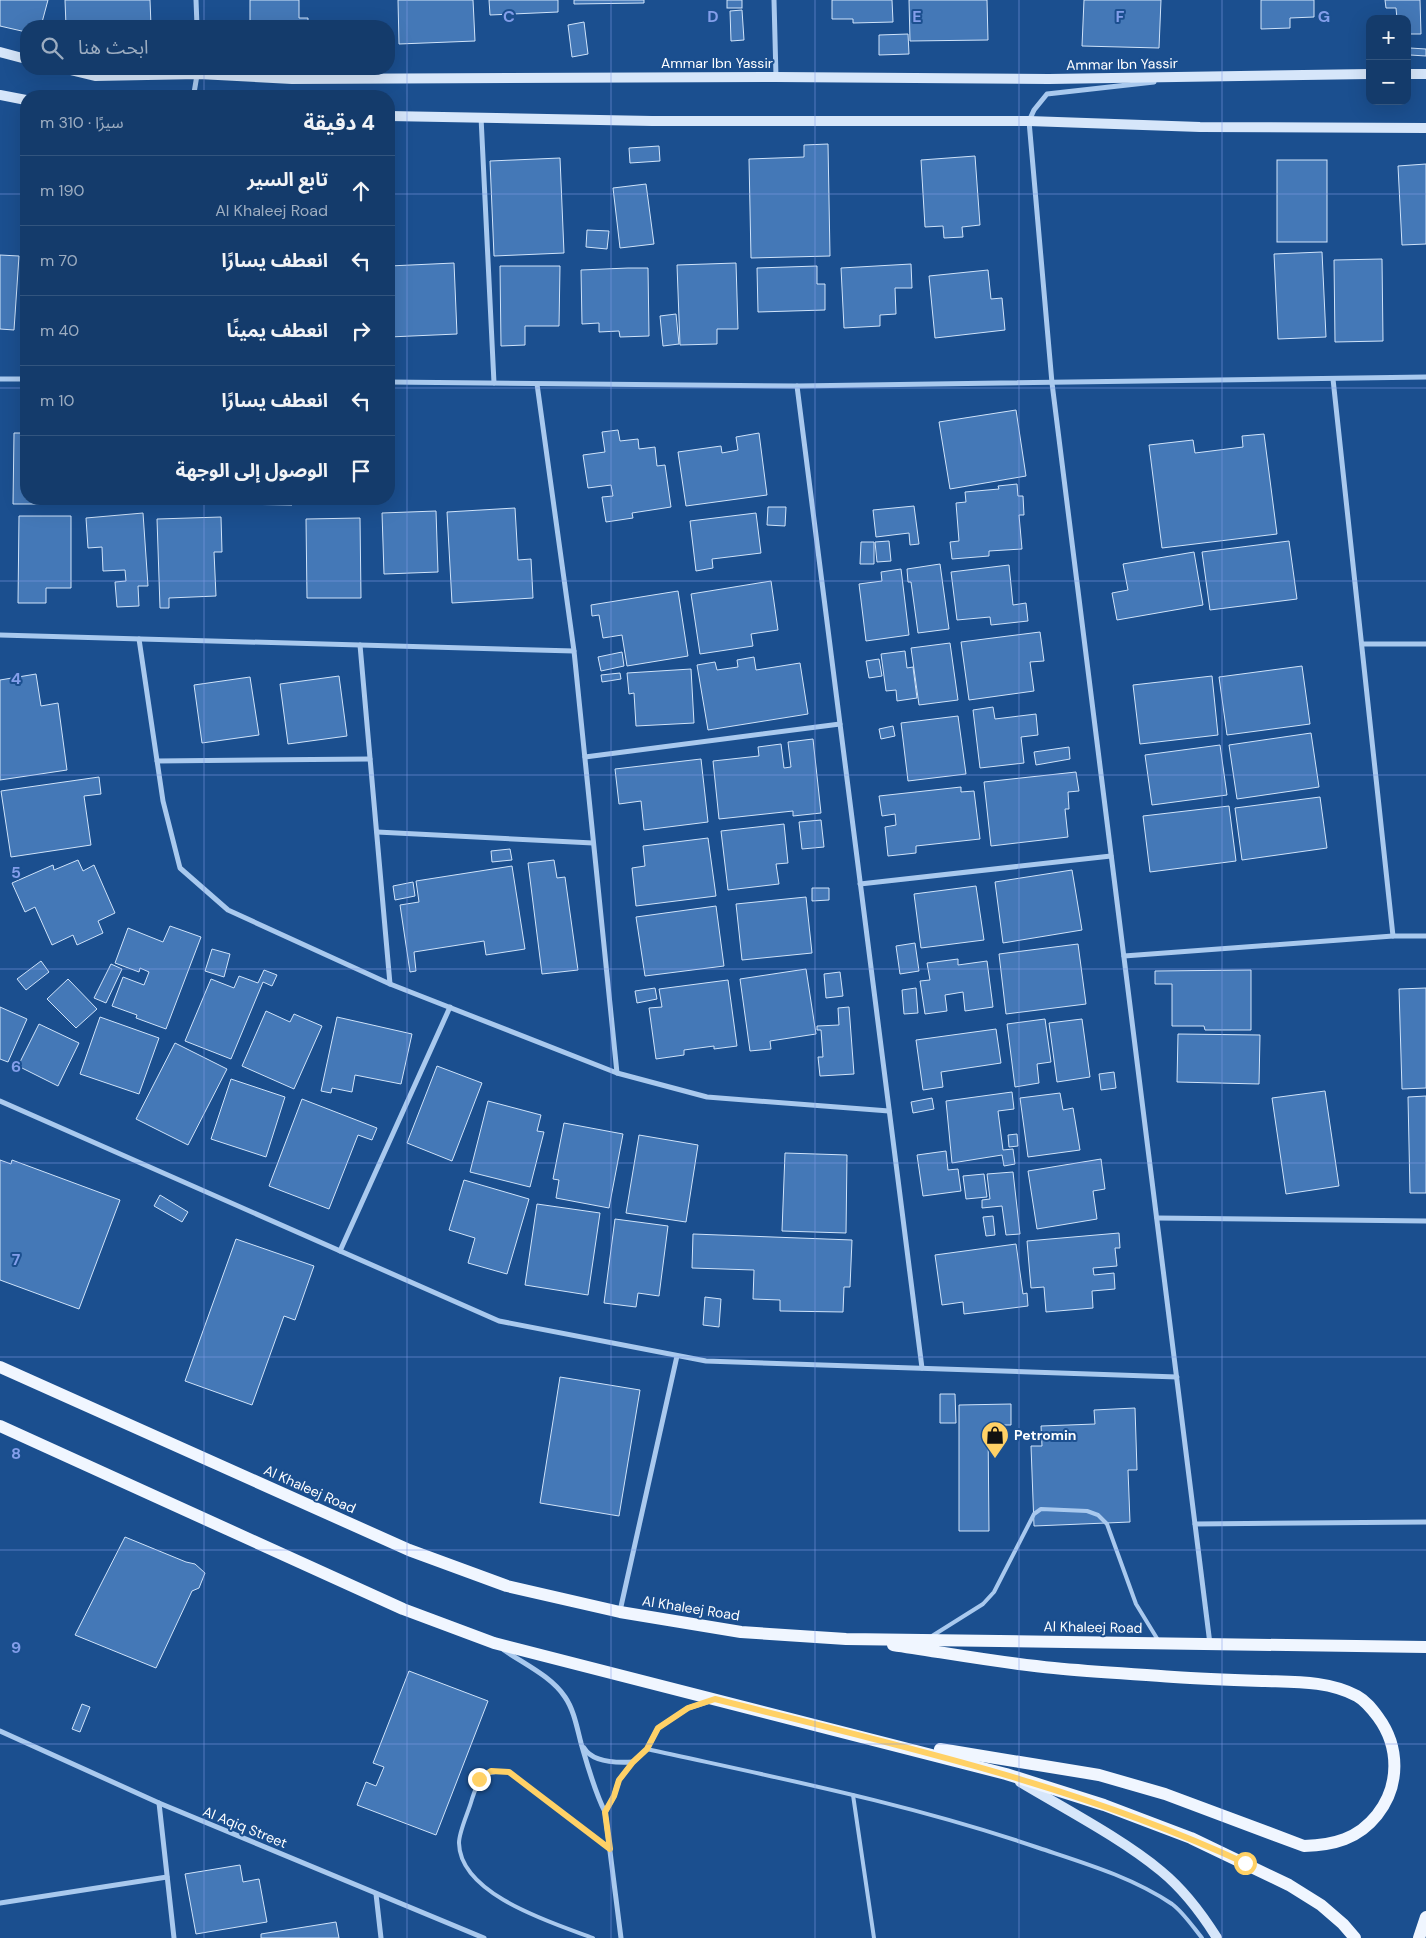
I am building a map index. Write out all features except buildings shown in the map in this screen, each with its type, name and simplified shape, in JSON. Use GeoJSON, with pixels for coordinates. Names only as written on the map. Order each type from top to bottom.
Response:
{"type":"FeatureCollection","features":[{"type":"Feature","properties":{"kind":"main road","name":"Al Khaleej Road"},"geometry":{"type":"LineString","coordinates":[[0,1367],[409,1550],[507,1586],[620,1612],[741,1632],[846,1638],[1426,1647]]}},
{"type":"Feature","properties":{"kind":"main road"},"geometry":{"type":"LineString","coordinates":[[0,1426],[403,1610],[494,1643],[1006,1774],[1104,1805],[1191,1838],[1289,1885],[1321,1906],[1355,1938]]}},
{"type":"Feature","properties":{"kind":"main road"},"geometry":{"type":"LineString","coordinates":[[846,1638],[1053,1668],[1192,1679],[1311,1683],[1336,1688],[1358,1697],[1371,1707],[1385,1726],[1393,1746],[1395,1770],[1391,1790],[1381,1810],[1368,1826],[1350,1838],[1328,1845],[1304,1846],[1164,1794],[1099,1775],[861,1736]]}},
{"type":"Feature","properties":{"kind":"main road"},"geometry":{"type":"LineString","coordinates":[[1419,1938],[1426,1917]]}},
{"type":"Feature","properties":{"kind":"street"},"geometry":{"type":"LineString","coordinates":[[196,0],[197,20]]}},
{"type":"Feature","properties":{"kind":"street"},"geometry":{"type":"LineString","coordinates":[[774,0],[776,77]]}},
{"type":"Feature","properties":{"kind":"street"},"geometry":{"type":"LineString","coordinates":[[0,52],[20,57]]}},
{"type":"Feature","properties":{"kind":"street","name":"Ammar Ibn Yassir"},"geometry":{"type":"LineString","coordinates":[[246,75],[292,79],[776,77],[1049,79],[1366,74]]}},
{"type":"Feature","properties":{"kind":"street"},"geometry":{"type":"LineString","coordinates":[[1411,74],[1426,74]]}},
{"type":"Feature","properties":{"kind":"street","name":"Ammar Ibn Yassir"},"geometry":{"type":"LineString","coordinates":[[91,75],[116,75]]}},
{"type":"Feature","properties":{"kind":"street"},"geometry":{"type":"LineString","coordinates":[[195,90],[198,75]]}},
{"type":"Feature","properties":{"kind":"street"},"geometry":{"type":"LineString","coordinates":[[1202,76],[1047,94],[1034,110],[1029,121],[1052,383],[1210,1645]]}},
{"type":"Feature","properties":{"kind":"street"},"geometry":{"type":"LineString","coordinates":[[0,95],[20,99]]}},
{"type":"Feature","properties":{"kind":"street"},"geometry":{"type":"LineString","coordinates":[[395,116],[482,116],[652,121],[1029,121],[1200,127],[1426,128]]}},
{"type":"Feature","properties":{"kind":"street"},"geometry":{"type":"LineString","coordinates":[[482,116],[494,383]]}},
{"type":"Feature","properties":{"kind":"street"},"geometry":{"type":"LineString","coordinates":[[395,382],[796,386],[1426,377]]}},
{"type":"Feature","properties":{"kind":"street"},"geometry":{"type":"LineString","coordinates":[[0,379],[20,379]]}},
{"type":"Feature","properties":{"kind":"street"},"geometry":{"type":"LineString","coordinates":[[1333,379],[1393,936]]}},
{"type":"Feature","properties":{"kind":"street"},"geometry":{"type":"LineString","coordinates":[[537,384],[574,650],[617,1073]]}},
{"type":"Feature","properties":{"kind":"street"},"geometry":{"type":"LineString","coordinates":[[796,386],[922,1368]]}},
{"type":"Feature","properties":{"kind":"street"},"geometry":{"type":"LineString","coordinates":[[0,635],[574,650]]}},
{"type":"Feature","properties":{"kind":"street"},"geometry":{"type":"LineString","coordinates":[[139,640],[163,801],[180,868],[228,910],[390,984],[617,1073],[707,1098],[889,1111]]}},
{"type":"Feature","properties":{"kind":"street"},"geometry":{"type":"LineString","coordinates":[[1362,644],[1426,644]]}},
{"type":"Feature","properties":{"kind":"street"},"geometry":{"type":"LineString","coordinates":[[360,645],[390,984]]}},
{"type":"Feature","properties":{"kind":"street"},"geometry":{"type":"LineString","coordinates":[[585,757],[840,724]]}},
{"type":"Feature","properties":{"kind":"street"},"geometry":{"type":"LineString","coordinates":[[157,761],[370,759]]}},
{"type":"Feature","properties":{"kind":"street"},"geometry":{"type":"LineString","coordinates":[[377,832],[593,843]]}},
{"type":"Feature","properties":{"kind":"street"},"geometry":{"type":"LineString","coordinates":[[860,884],[1111,856]]}},
{"type":"Feature","properties":{"kind":"street"},"geometry":{"type":"LineString","coordinates":[[1124,956],[1393,936],[1426,936]]}},
{"type":"Feature","properties":{"kind":"street"},"geometry":{"type":"LineString","coordinates":[[340,1250],[450,1007]]}},
{"type":"Feature","properties":{"kind":"street"},"geometry":{"type":"LineString","coordinates":[[0,1101],[499,1321],[706,1361],[1177,1377]]}},
{"type":"Feature","properties":{"kind":"street"},"geometry":{"type":"LineString","coordinates":[[1157,1218],[1426,1221]]}},
{"type":"Feature","properties":{"kind":"street"},"geometry":{"type":"LineString","coordinates":[[620,1612],[677,1356]]}},
{"type":"Feature","properties":{"kind":"street"},"geometry":{"type":"LineString","coordinates":[[1195,1524],[1426,1522]]}},
{"type":"Feature","properties":{"kind":"street"},"geometry":{"type":"LineString","coordinates":[[494,1643],[539,1672],[565,1696],[574,1717],[596,1794],[605,1812],[621,1938]]}},
{"type":"Feature","properties":{"kind":"street"},"geometry":{"type":"LineString","coordinates":[[605,1812],[614,1796],[619,1780],[633,1762],[647,1749],[658,1728],[688,1708],[715,1699]]}},
{"type":"Feature","properties":{"kind":"street","name":"Al Aqiq Street"},"geometry":{"type":"LineString","coordinates":[[0,1731],[159,1803],[484,1938]]}},
{"type":"Feature","properties":{"kind":"street"},"geometry":{"type":"LineString","coordinates":[[582,1746],[587,1753],[601,1759],[615,1763],[633,1762]]}},
{"type":"Feature","properties":{"kind":"street"},"geometry":{"type":"LineString","coordinates":[[1006,1774],[1127,1847],[1162,1871],[1186,1896],[1208,1923],[1217,1938]]}},
{"type":"Feature","properties":{"kind":"street"},"geometry":{"type":"LineString","coordinates":[[159,1803],[174,1938]]}},
{"type":"Feature","properties":{"kind":"street"},"geometry":{"type":"LineString","coordinates":[[0,1903],[167,1877]]}},
{"type":"Feature","properties":{"kind":"street"},"geometry":{"type":"LineString","coordinates":[[376,1894],[382,1938]]}},
{"type":"Feature","properties":{"kind":"lane"},"geometry":{"type":"LineString","coordinates":[[927,1639],[983,1604],[994,1592],[1034,1514],[1041,1509],[1087,1511],[1098,1515],[1107,1524],[1136,1604],[1160,1644]]}},
{"type":"Feature","properties":{"kind":"lane"},"geometry":{"type":"LineString","coordinates":[[647,1749],[898,1805],[1001,1835],[1111,1873],[1146,1889],[1174,1905],[1202,1938]]}},
{"type":"Feature","properties":{"kind":"lane"},"geometry":{"type":"LineString","coordinates":[[593,1938],[526,1913],[492,1893],[466,1867],[460,1853],[459,1841],[479,1779],[491,1771],[509,1772],[610,1849]]}},
{"type":"Feature","properties":{"kind":"lane"},"geometry":{"type":"LineString","coordinates":[[853,1795],[874,1938]]}},
{"type":"Feature","properties":{"kind":"place","name":"Petromin"},"geometry":{"type":"Point","coordinates":[995,1459]}},
{"type":"Feature","properties":{"kind":"route"},"geometry":{"type":"LineString","coordinates":[[479,1779],[491,1771],[509,1772],[610,1849],[605,1812],[614,1796],[619,1780],[633,1762],[647,1749],[658,1728],[688,1708],[715,1699],[1006,1774],[1104,1805],[1191,1838],[1245,1863]]}}]}
